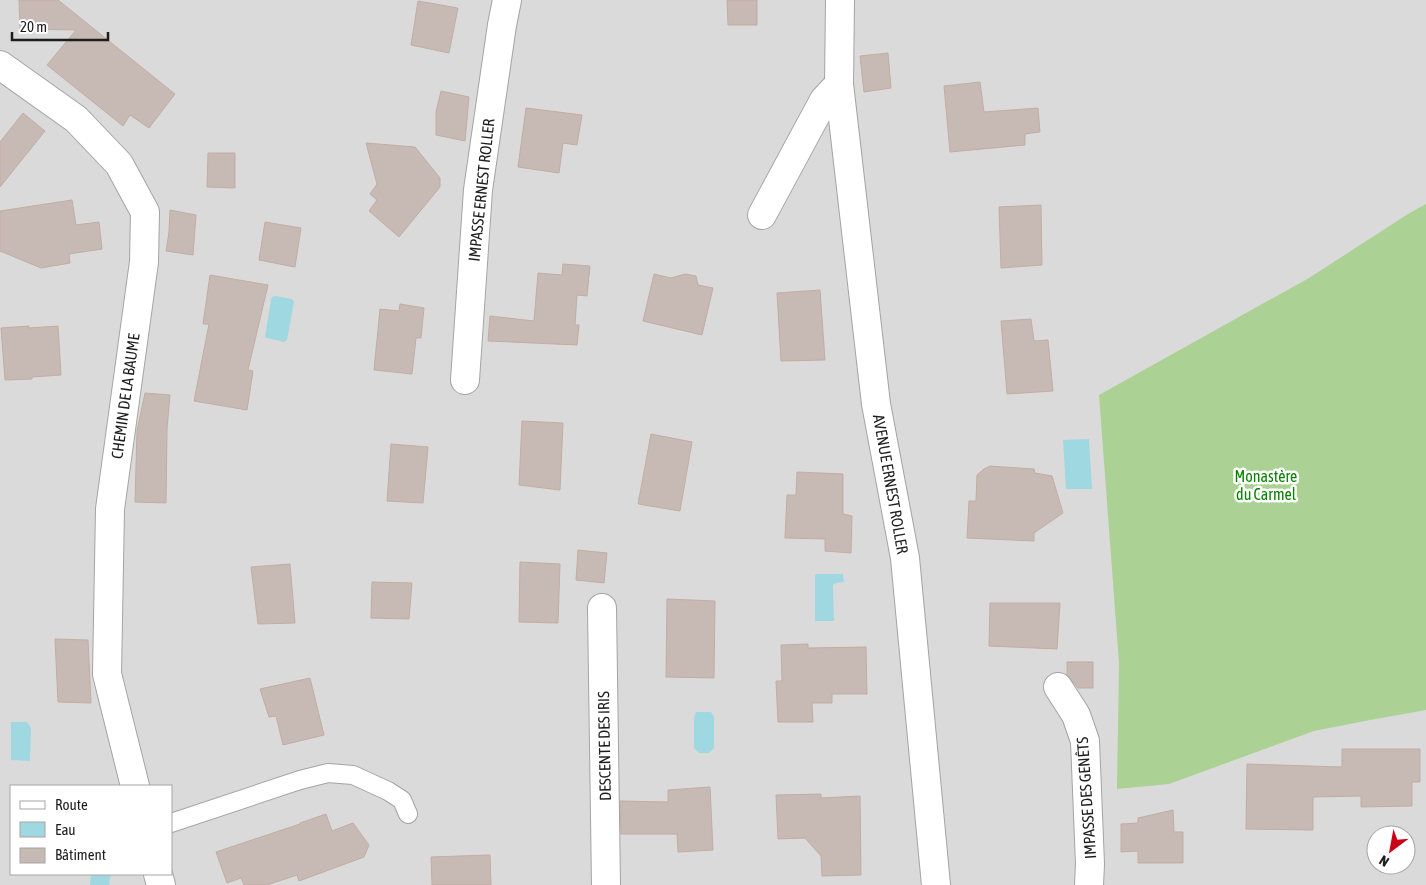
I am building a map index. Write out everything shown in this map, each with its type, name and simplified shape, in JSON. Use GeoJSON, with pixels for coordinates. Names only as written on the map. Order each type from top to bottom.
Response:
{"type":"FeatureCollection","features":[{"type":"Feature","properties":{"kind":"street","name":"IMPASSE ERNEST ROLLER"},"geometry":{"type":"LineString","coordinates":[[465,380],[478,190],[507,0]]}},
{"type":"Feature","properties":{"kind":"street","name":"AVENUE ERNEST ROLLER"},"geometry":{"type":"LineString","coordinates":[[840,0],[840,84],[876,404],[905,558],[936,885]]}},
{"type":"Feature","properties":{"kind":"street","name":"CHEMIN DE LA BAUME"},"geometry":{"type":"LineString","coordinates":[[0,65],[76,119],[120,164],[145,212],[144,262],[110,509],[107,674],[135,785]]}},
{"type":"Feature","properties":{"kind":"street"},"geometry":{"type":"LineString","coordinates":[[762,215],[824,100],[840,84]]}},
{"type":"Feature","properties":{"kind":"street","name":"DESCENTE DES IRIS"},"geometry":{"type":"LineString","coordinates":[[602,608],[606,885]]}},
{"type":"Feature","properties":{"kind":"street","name":"IMPASSE DES GENÊTS"},"geometry":{"type":"LineString","coordinates":[[1058,687],[1076,715],[1085,741],[1090,864],[1089,885]]}},
{"type":"Feature","properties":{"kind":"lane"},"geometry":{"type":"LineString","coordinates":[[172,823],[291,783],[328,773],[353,775],[388,791],[402,800],[408,814]]}},
{"type":"Feature","properties":{"kind":"shaded area"},"geometry":{"type":"Polygon","coordinates":[[[0,0],[1426,0],[1426,885],[0,885],[0,0]]]}},
{"type":"Feature","properties":{"kind":"green space","name":"Monastère du Carmel"},"geometry":{"type":"Polygon","coordinates":[[[1426,204],[1426,710],[1314,731],[1169,784],[1117,789],[1119,663],[1099,395],[1309,278],[1426,204]]]}},
{"type":"Feature","properties":{"kind":"water"},"geometry":{"type":"Polygon","coordinates":[[[272,297],[292,299],[294,302],[287,340],[284,342],[265,337],[271,300],[272,297]]]}},
{"type":"Feature","properties":{"kind":"water"},"geometry":{"type":"Polygon","coordinates":[[[1089,439],[1092,489],[1066,489],[1063,440],[1089,439]]]}},
{"type":"Feature","properties":{"kind":"water"},"geometry":{"type":"Polygon","coordinates":[[[843,574],[844,582],[833,585],[834,621],[815,621],[815,575],[843,574]]]}},
{"type":"Feature","properties":{"kind":"water"},"geometry":{"type":"Polygon","coordinates":[[[696,712],[711,712],[714,717],[714,748],[709,753],[699,753],[694,748],[694,718],[696,712]]]}},
{"type":"Feature","properties":{"kind":"water"},"geometry":{"type":"Polygon","coordinates":[[[11,722],[27,722],[31,728],[30,761],[11,760],[11,722]]]}},
{"type":"Feature","properties":{"kind":"water"},"geometry":{"type":"Polygon","coordinates":[[[91,875],[111,875],[109,885],[90,885],[91,875]]]}},
{"type":"Feature","properties":{"kind":"building"},"geometry":{"type":"Polygon","coordinates":[[[19,0],[58,0],[175,94],[149,128],[130,115],[123,126],[47,65],[76,30],[20,29],[19,0]]]}},
{"type":"Feature","properties":{"kind":"building"},"geometry":{"type":"Polygon","coordinates":[[[727,0],[757,0],[757,25],[728,25],[727,0]]]}},
{"type":"Feature","properties":{"kind":"building"},"geometry":{"type":"Polygon","coordinates":[[[418,1],[458,8],[449,53],[411,45],[418,1]]]}},
{"type":"Feature","properties":{"kind":"building"},"geometry":{"type":"Polygon","coordinates":[[[888,53],[891,88],[864,92],[860,56],[888,53]]]}},
{"type":"Feature","properties":{"kind":"building"},"geometry":{"type":"Polygon","coordinates":[[[980,82],[984,112],[1038,108],[1040,132],[1025,134],[1025,145],[950,152],[944,86],[980,82]]]}},
{"type":"Feature","properties":{"kind":"building"},"geometry":{"type":"Polygon","coordinates":[[[441,91],[469,97],[465,141],[436,135],[436,112],[441,91]]]}},
{"type":"Feature","properties":{"kind":"building"},"geometry":{"type":"Polygon","coordinates":[[[526,108],[582,115],[577,145],[563,143],[559,173],[518,167],[526,108]]]}},
{"type":"Feature","properties":{"kind":"building"},"geometry":{"type":"Polygon","coordinates":[[[23,113],[45,131],[0,187],[0,142],[23,113]]]}},
{"type":"Feature","properties":{"kind":"building"},"geometry":{"type":"Polygon","coordinates":[[[366,143],[415,147],[440,178],[440,187],[399,237],[369,211],[377,200],[370,194],[377,184],[366,143]]]}},
{"type":"Feature","properties":{"kind":"building"},"geometry":{"type":"Polygon","coordinates":[[[208,153],[235,153],[235,188],[207,187],[208,153]]]}},
{"type":"Feature","properties":{"kind":"building"},"geometry":{"type":"Polygon","coordinates":[[[72,200],[76,225],[99,222],[102,249],[69,254],[70,263],[41,268],[0,251],[0,211],[72,200]]]}},
{"type":"Feature","properties":{"kind":"building"},"geometry":{"type":"Polygon","coordinates":[[[1041,205],[1042,265],[1001,268],[999,207],[1041,205]]]}},
{"type":"Feature","properties":{"kind":"building"},"geometry":{"type":"Polygon","coordinates":[[[170,210],[196,215],[193,255],[166,251],[170,210]]]}},
{"type":"Feature","properties":{"kind":"building"},"geometry":{"type":"Polygon","coordinates":[[[265,222],[301,228],[295,267],[259,260],[265,222]]]}},
{"type":"Feature","properties":{"kind":"building"},"geometry":{"type":"Polygon","coordinates":[[[563,264],[590,266],[587,296],[577,295],[575,325],[579,325],[577,345],[488,341],[490,316],[534,321],[538,273],[562,275],[563,264]]]}},
{"type":"Feature","properties":{"kind":"building"},"geometry":{"type":"Polygon","coordinates":[[[654,274],[671,278],[685,274],[696,276],[698,285],[713,288],[702,335],[643,321],[654,274]]]}},
{"type":"Feature","properties":{"kind":"building"},"geometry":{"type":"Polygon","coordinates":[[[210,275],[268,285],[248,370],[253,371],[247,410],[194,401],[209,324],[203,324],[210,275]]]}},
{"type":"Feature","properties":{"kind":"building"},"geometry":{"type":"Polygon","coordinates":[[[820,290],[825,360],[781,361],[777,293],[820,290]]]}},
{"type":"Feature","properties":{"kind":"building"},"geometry":{"type":"Polygon","coordinates":[[[400,304],[424,308],[421,338],[416,338],[412,374],[374,370],[380,309],[399,311],[400,304]]]}},
{"type":"Feature","properties":{"kind":"building"},"geometry":{"type":"Polygon","coordinates":[[[1031,319],[1034,341],[1048,340],[1053,391],[1007,394],[1001,321],[1031,319]]]}},
{"type":"Feature","properties":{"kind":"building"},"geometry":{"type":"Polygon","coordinates":[[[29,326],[29,328],[58,326],[61,375],[5,380],[1,328],[29,326]]]}},
{"type":"Feature","properties":{"kind":"building"},"geometry":{"type":"Polygon","coordinates":[[[145,393],[170,395],[167,429],[166,503],[135,502],[137,431],[145,393]]]}},
{"type":"Feature","properties":{"kind":"building"},"geometry":{"type":"Polygon","coordinates":[[[522,421],[563,423],[560,490],[519,485],[522,421]]]}},
{"type":"Feature","properties":{"kind":"building"},"geometry":{"type":"Polygon","coordinates":[[[651,434],[692,442],[680,511],[638,504],[651,434]]]}},
{"type":"Feature","properties":{"kind":"building"},"geometry":{"type":"Polygon","coordinates":[[[391,444],[428,447],[423,503],[387,501],[391,444]]]}},
{"type":"Feature","properties":{"kind":"building"},"geometry":{"type":"Polygon","coordinates":[[[990,466],[1034,469],[1035,473],[1052,476],[1063,513],[1034,533],[1034,541],[967,538],[969,501],[976,501],[977,475],[990,466]]]}},
{"type":"Feature","properties":{"kind":"building"},"geometry":{"type":"Polygon","coordinates":[[[797,472],[843,474],[843,514],[852,516],[851,553],[825,551],[825,539],[785,538],[787,495],[796,495],[797,472]]]}},
{"type":"Feature","properties":{"kind":"building"},"geometry":{"type":"Polygon","coordinates":[[[578,550],[607,553],[604,583],[576,580],[578,550]]]}},
{"type":"Feature","properties":{"kind":"building"},"geometry":{"type":"Polygon","coordinates":[[[520,562],[560,564],[558,623],[519,622],[520,562]]]}},
{"type":"Feature","properties":{"kind":"building"},"geometry":{"type":"Polygon","coordinates":[[[290,564],[295,623],[258,624],[251,567],[290,564]]]}},
{"type":"Feature","properties":{"kind":"building"},"geometry":{"type":"Polygon","coordinates":[[[372,582],[412,583],[409,619],[371,618],[372,582]]]}},
{"type":"Feature","properties":{"kind":"building"},"geometry":{"type":"Polygon","coordinates":[[[667,599],[715,601],[714,678],[666,677],[667,599]]]}},
{"type":"Feature","properties":{"kind":"building"},"geometry":{"type":"Polygon","coordinates":[[[990,603],[1060,603],[1057,649],[989,646],[990,603]]]}},
{"type":"Feature","properties":{"kind":"building"},"geometry":{"type":"Polygon","coordinates":[[[55,639],[88,640],[91,703],[58,702],[55,639]]]}},
{"type":"Feature","properties":{"kind":"building"},"geometry":{"type":"Polygon","coordinates":[[[808,644],[808,648],[866,647],[867,694],[832,694],[832,703],[812,703],[813,722],[778,722],[776,681],[782,681],[781,645],[808,644]]]}},
{"type":"Feature","properties":{"kind":"building"},"geometry":{"type":"Polygon","coordinates":[[[1067,662],[1093,662],[1093,688],[1078,688],[1067,675],[1067,662]]]}},
{"type":"Feature","properties":{"kind":"building"},"geometry":{"type":"Polygon","coordinates":[[[310,678],[324,735],[283,745],[276,716],[269,717],[260,689],[310,678]]]}},
{"type":"Feature","properties":{"kind":"building"},"geometry":{"type":"Polygon","coordinates":[[[1342,749],[1420,749],[1420,782],[1412,782],[1412,806],[1361,807],[1361,796],[1313,797],[1313,830],[1246,829],[1247,764],[1342,767],[1342,749]]]}},
{"type":"Feature","properties":{"kind":"building"},"geometry":{"type":"Polygon","coordinates":[[[710,787],[713,850],[678,852],[677,834],[621,834],[620,801],[668,802],[668,790],[710,787]]]}},
{"type":"Feature","properties":{"kind":"building"},"geometry":{"type":"Polygon","coordinates":[[[821,794],[821,798],[860,796],[861,875],[822,876],[821,856],[805,838],[778,839],[776,795],[821,794]]]}},
{"type":"Feature","properties":{"kind":"building"},"geometry":{"type":"Polygon","coordinates":[[[1173,810],[1174,832],[1183,832],[1183,863],[1138,863],[1138,851],[1121,852],[1121,824],[1138,823],[1138,818],[1173,810]]]}},
{"type":"Feature","properties":{"kind":"building"},"geometry":{"type":"Polygon","coordinates":[[[326,814],[332,831],[353,823],[369,845],[364,857],[299,881],[297,875],[267,885],[244,885],[241,878],[227,883],[216,852],[326,814]]]}},
{"type":"Feature","properties":{"kind":"building"},"geometry":{"type":"Polygon","coordinates":[[[490,855],[491,885],[432,885],[431,857],[490,855]]]}}]}
